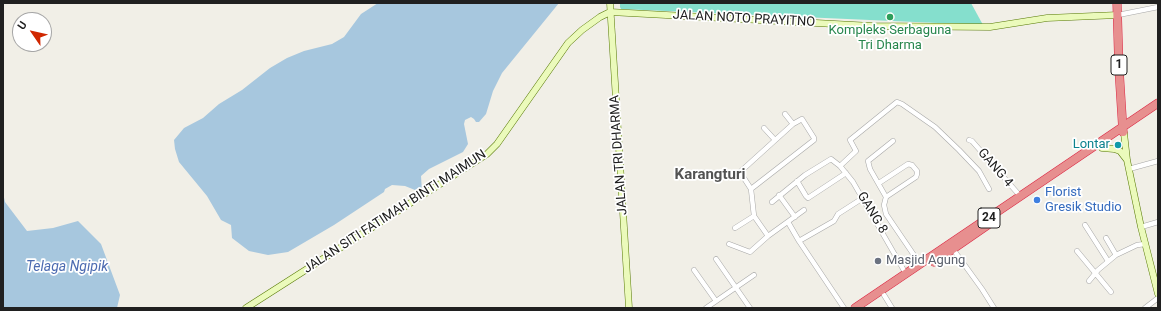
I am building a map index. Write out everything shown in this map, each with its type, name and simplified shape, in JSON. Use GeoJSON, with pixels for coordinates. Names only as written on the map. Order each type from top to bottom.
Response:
{"type":"FeatureCollection","features":[{"type":"Feature","properties":{"kind":"highway","name":"1"},"geometry":{"type":"LineString","coordinates":[[1118,3],[1123,131]]}},
{"type":"Feature","properties":{"kind":"highway"},"geometry":{"type":"LineString","coordinates":[[1123,131],[1158,103]]}},
{"type":"Feature","properties":{"kind":"highway"},"geometry":{"type":"LineString","coordinates":[[1123,131],[1158,109]]}},
{"type":"Feature","properties":{"kind":"highway","name":"24"},"geometry":{"type":"LineString","coordinates":[[855,308],[906,274],[953,249],[1102,148],[1123,131]]}},
{"type":"Feature","properties":{"kind":"highway","name":"24"},"geometry":{"type":"LineString","coordinates":[[864,308],[1021,197],[1123,131]]}},
{"type":"Feature","properties":{"kind":"street","name":"JALAN TRI DHARMA"},"geometry":{"type":"LineString","coordinates":[[610,3],[629,308]]}},
{"type":"Feature","properties":{"kind":"street"},"geometry":{"type":"LineString","coordinates":[[1118,15],[1158,8]]}},
{"type":"Feature","properties":{"kind":"street","name":"JALAN NOTO PRAYITNO"},"geometry":{"type":"LineString","coordinates":[[610,12],[872,26],[990,27],[1047,18],[1118,15]]}},
{"type":"Feature","properties":{"kind":"street","name":"JALAN SITI FATIMAH BINTI MAIMUN"},"geometry":{"type":"LineString","coordinates":[[246,308],[487,154],[497,144],[568,43],[582,30],[600,17],[610,12]]}},
{"type":"Feature","properties":{"kind":"street"},"geometry":{"type":"LineString","coordinates":[[840,166],[856,151],[850,140],[896,102],[902,104],[935,127],[967,157],[983,176],[989,189]]}},
{"type":"Feature","properties":{"kind":"street"},"geometry":{"type":"LineString","coordinates":[[785,114],[793,124]]}},
{"type":"Feature","properties":{"kind":"street"},"geometry":{"type":"LineString","coordinates":[[752,189],[814,140],[802,119],[793,124],[740,172],[752,189],[754,216],[768,236]]}},
{"type":"Feature","properties":{"kind":"street"},"geometry":{"type":"LineString","coordinates":[[764,128],[775,140]]}},
{"type":"Feature","properties":{"kind":"street"},"geometry":{"type":"LineString","coordinates":[[1123,131],[1127,160],[1141,227],[1158,294]]}},
{"type":"Feature","properties":{"kind":"street"},"geometry":{"type":"LineString","coordinates":[[893,140],[868,161],[870,169],[886,197],[884,209],[922,266]]}},
{"type":"Feature","properties":{"kind":"street","name":"GANG 4"},"geometry":{"type":"LineString","coordinates":[[969,140],[972,141],[1021,197]]}},
{"type":"Feature","properties":{"kind":"street"},"geometry":{"type":"LineString","coordinates":[[1102,148],[1114,149],[1120,152],[1127,160]]}},
{"type":"Feature","properties":{"kind":"street","name":"GANG 8"},"geometry":{"type":"LineString","coordinates":[[797,181],[830,159],[840,166],[863,198],[906,274]]}},
{"type":"Feature","properties":{"kind":"street"},"geometry":{"type":"LineString","coordinates":[[1129,169],[1158,161]]}},
{"type":"Feature","properties":{"kind":"street"},"geometry":{"type":"LineString","coordinates":[[879,183],[908,164],[912,165],[917,171],[918,174],[916,177],[886,197]]}},
{"type":"Feature","properties":{"kind":"street"},"geometry":{"type":"LineString","coordinates":[[772,202],[797,181],[808,198],[846,173]]}},
{"type":"Feature","properties":{"kind":"street"},"geometry":{"type":"LineString","coordinates":[[779,195],[795,217]]}},
{"type":"Feature","properties":{"kind":"street"},"geometry":{"type":"LineString","coordinates":[[799,241],[834,221],[838,214],[863,198]]}},
{"type":"Feature","properties":{"kind":"street"},"geometry":{"type":"LineString","coordinates":[[729,244],[749,252],[804,210]]}},
{"type":"Feature","properties":{"kind":"street"},"geometry":{"type":"LineString","coordinates":[[735,228],[754,216]]}},
{"type":"Feature","properties":{"kind":"street"},"geometry":{"type":"LineString","coordinates":[[788,222],[844,308]]}},
{"type":"Feature","properties":{"kind":"street"},"geometry":{"type":"LineString","coordinates":[[1141,227],[1158,222]]}},
{"type":"Feature","properties":{"kind":"street"},"geometry":{"type":"LineString","coordinates":[[1084,225],[1108,261]]}},
{"type":"Feature","properties":{"kind":"street"},"geometry":{"type":"LineString","coordinates":[[1106,238],[1116,255]]}},
{"type":"Feature","properties":{"kind":"street"},"geometry":{"type":"LineString","coordinates":[[1089,281],[1095,273],[1116,255],[1137,245],[1145,244]]}},
{"type":"Feature","properties":{"kind":"street"},"geometry":{"type":"LineString","coordinates":[[953,249],[982,288],[994,308]]}},
{"type":"Feature","properties":{"kind":"street"},"geometry":{"type":"LineString","coordinates":[[1077,251],[1111,292]]}},
{"type":"Feature","properties":{"kind":"street"},"geometry":{"type":"LineString","coordinates":[[716,259],[750,308]]}},
{"type":"Feature","properties":{"kind":"street"},"geometry":{"type":"LineString","coordinates":[[694,270],[716,301]]}},
{"type":"Feature","properties":{"kind":"street"},"geometry":{"type":"LineString","coordinates":[[706,308],[754,275]]}},
{"type":"Feature","properties":{"kind":"street"},"geometry":{"type":"LineString","coordinates":[[884,295],[892,308]]}},
{"type":"Feature","properties":{"kind":"street"},"geometry":{"type":"LineString","coordinates":[[1145,308],[1158,298]]}},
{"type":"Feature","properties":{"kind":"shaded area","name":"Kompleks Serbaguna Tri Dharma"},"geometry":{"type":"Polygon","coordinates":[[[620,3],[971,3],[983,25],[621,9],[620,3]]]}},
{"type":"Feature","properties":{"kind":"water"},"geometry":{"type":"Polygon","coordinates":[[[378,3],[559,3],[502,73],[493,91],[486,114],[479,122],[476,122],[471,117],[465,120],[464,124],[468,144],[463,152],[429,169],[421,176],[422,191],[420,192],[405,186],[392,185],[385,189],[384,192],[334,225],[288,252],[268,255],[249,251],[232,238],[231,225],[221,220],[207,196],[179,162],[174,140],[184,128],[203,118],[219,104],[242,90],[270,68],[287,58],[304,51],[332,44],[344,37],[361,14],[378,3]]]}},
{"type":"Feature","properties":{"kind":"water","name":"Telaga Ngipik"},"geometry":{"type":"Polygon","coordinates":[[[3,193],[5,202],[27,231],[53,228],[78,221],[101,244],[120,295],[117,308],[3,308],[3,193]]]}},
{"type":"Feature","properties":{"kind":"place","name":"Kompleks Serbaguna Tri Dharma"},"geometry":{"type":"Point","coordinates":[890,17]}},
{"type":"Feature","properties":{"kind":"place","name":"Lontar"},"geometry":{"type":"Point","coordinates":[1118,145]}},
{"type":"Feature","properties":{"kind":"place","name":"Florist Gresik Studio"},"geometry":{"type":"Point","coordinates":[1037,200]}},
{"type":"Feature","properties":{"kind":"place","name":"Masjid Agung"},"geometry":{"type":"Point","coordinates":[878,261]}},
{"type":"Feature","properties":{"kind":"district","name":"Karangturi"},"geometry":{"type":"Point","coordinates":[710,175]}}]}
